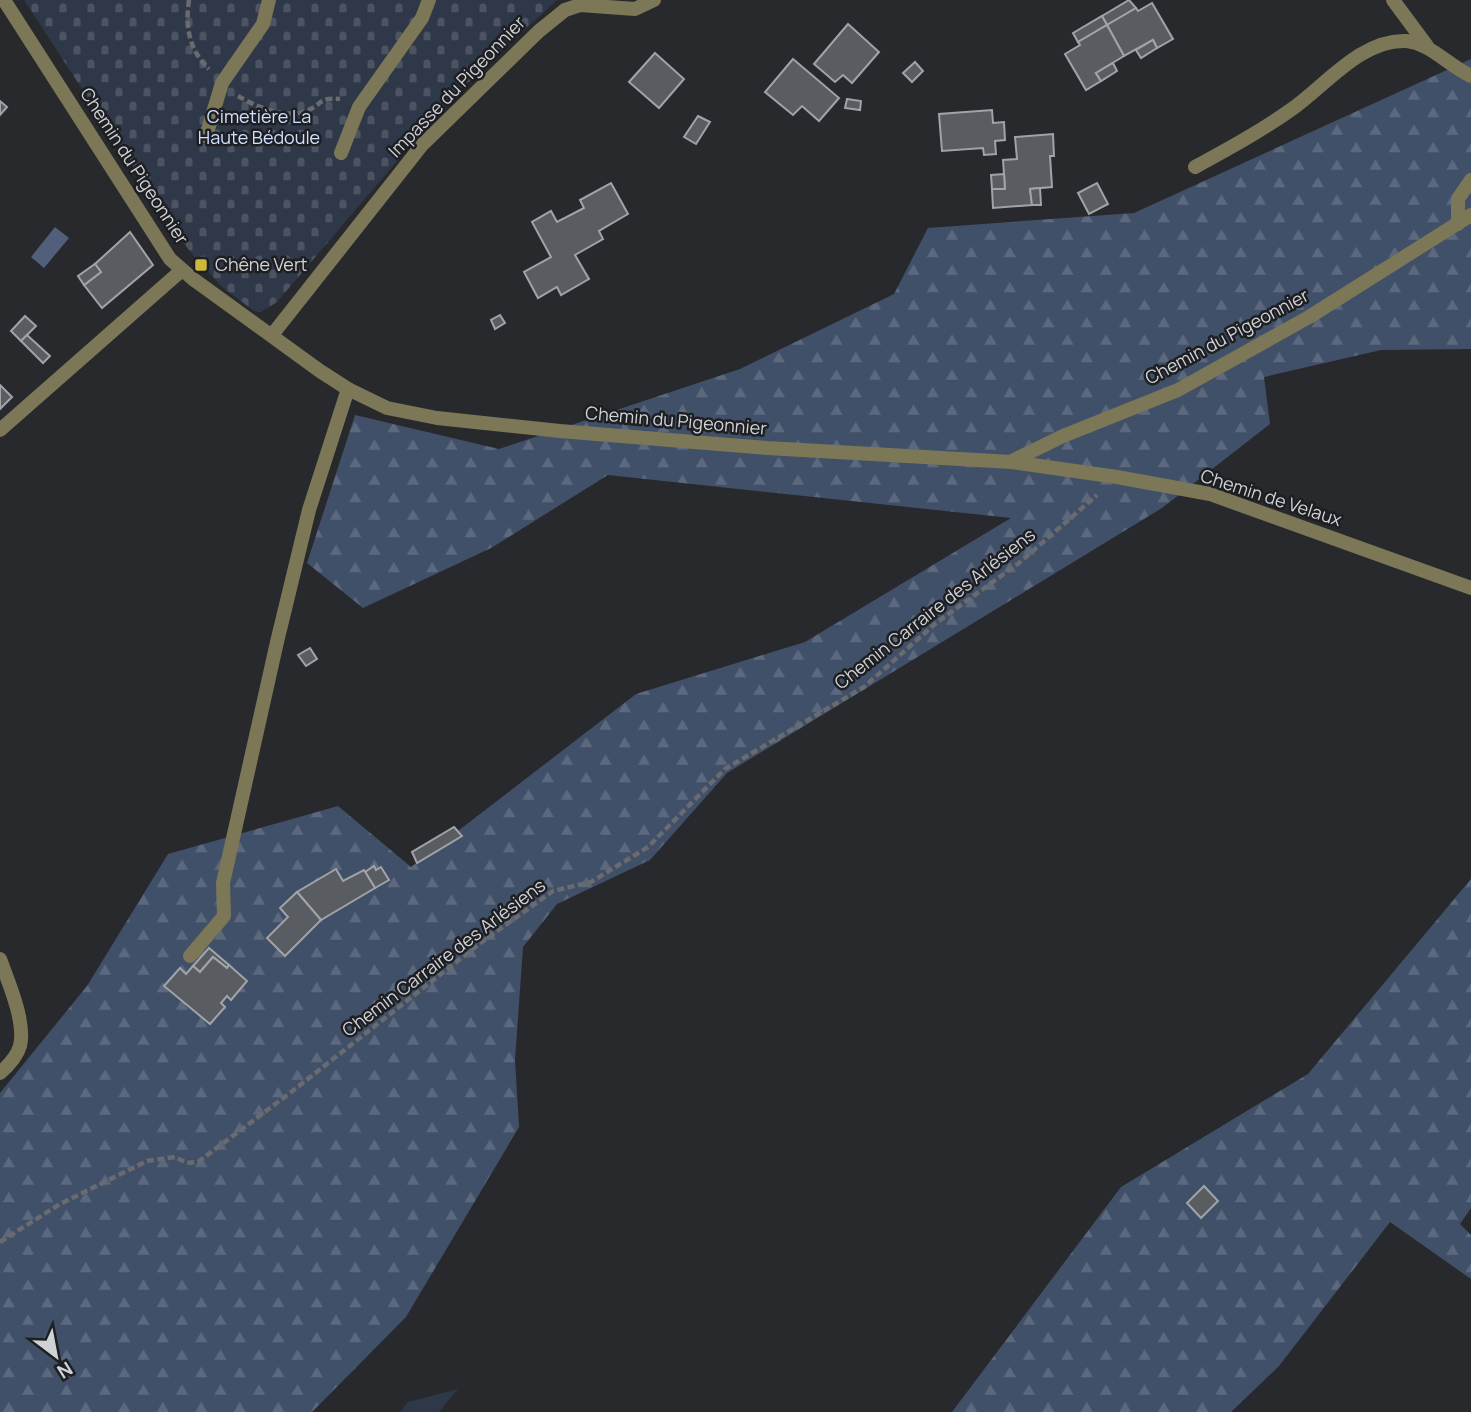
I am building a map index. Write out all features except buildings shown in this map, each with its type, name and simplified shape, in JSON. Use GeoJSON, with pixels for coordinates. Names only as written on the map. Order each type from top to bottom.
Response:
{"type":"FeatureCollection","features":[{"type":"Feature","properties":{"kind":"street","name":"Chemin du Pigeonnier"},"geometry":{"type":"LineString","coordinates":[[4,0],[170,259],[348,389],[387,408],[450,419],[753,447],[1010,462],[1063,436],[1178,390],[1309,317],[1471,215]]}},
{"type":"Feature","properties":{"kind":"street"},"geometry":{"type":"LineString","coordinates":[[206,136],[222,83],[263,24],[270,0]]}},
{"type":"Feature","properties":{"kind":"street"},"geometry":{"type":"LineString","coordinates":[[341,153],[359,107],[422,18],[429,0]]}},
{"type":"Feature","properties":{"kind":"street","name":"Impasse du Pigeonnier"},"geometry":{"type":"LineString","coordinates":[[272,335],[422,145],[539,30],[565,10],[581,2],[635,9],[653,0]]}},
{"type":"Feature","properties":{"kind":"street"},"geometry":{"type":"LineString","coordinates":[[1393,0],[1438,57],[1471,76]]}},
{"type":"Feature","properties":{"kind":"street"},"geometry":{"type":"LineString","coordinates":[[1195,167],[1255,134],[1296,106],[1325,79],[1355,59],[1380,46],[1405,41],[1427,46]]}},
{"type":"Feature","properties":{"kind":"street"},"geometry":{"type":"LineString","coordinates":[[1458,223],[1458,199],[1471,180]]}},
{"type":"Feature","properties":{"kind":"street"},"geometry":{"type":"LineString","coordinates":[[0,430],[182,270]]}},
{"type":"Feature","properties":{"kind":"street"},"geometry":{"type":"LineString","coordinates":[[190,956],[224,916],[223,883],[277,642],[309,510],[348,389]]}},
{"type":"Feature","properties":{"kind":"street","name":"Chemin de Velaux"},"geometry":{"type":"LineString","coordinates":[[1010,462],[1210,494],[1471,587]]}},
{"type":"Feature","properties":{"kind":"street"},"geometry":{"type":"LineString","coordinates":[[0,959],[19,1015],[20,1046],[9,1066],[0,1073]]}},
{"type":"Feature","properties":{"kind":"path"},"geometry":{"type":"LineString","coordinates":[[189,0],[188,37],[197,58],[228,90],[259,108],[293,113],[305,112],[327,98],[342,99],[359,107]]}},
{"type":"Feature","properties":{"kind":"path","name":"Chemin Carraire des Arlésiens"},"geometry":{"type":"LineString","coordinates":[[0,1241],[60,1204],[147,1161],[175,1157],[187,1163],[198,1162],[480,944],[553,891],[591,882],[648,847],[725,769],[864,687],[936,623],[1019,563],[1117,477]]}},
{"type":"Feature","properties":{"kind":"green space","name":"Cimetière La Haute Bédoule"},"geometry":{"type":"Polygon","coordinates":[[[24,0],[557,0],[450,99],[277,302],[261,312],[254,311],[221,286],[176,233],[24,0]]]}},
{"type":"Feature","properties":{"kind":"green space"},"geometry":{"type":"Polygon","coordinates":[[[1471,59],[1471,349],[1381,350],[1264,377],[1270,424],[1162,508],[727,773],[650,860],[557,904],[523,947],[515,1060],[519,1127],[406,1317],[312,1412],[0,1412],[0,1093],[87,986],[168,854],[338,806],[411,867],[636,694],[805,642],[1011,518],[608,475],[491,548],[363,608],[307,563],[355,415],[499,449],[740,369],[894,294],[928,228],[1134,213],[1471,59]]]}},
{"type":"Feature","properties":{"kind":"green space"},"geometry":{"type":"Polygon","coordinates":[[[1471,879],[1471,1208],[1460,1224],[1471,1235],[1471,1279],[1390,1222],[1279,1366],[1231,1412],[952,1412],[1121,1187],[1308,1074],[1471,879]]]}},
{"type":"Feature","properties":{"kind":"green space"},"geometry":{"type":"Polygon","coordinates":[[[458,1389],[439,1412],[400,1412],[408,1402],[458,1389]]]}},
{"type":"Feature","properties":{"kind":"shaded area"},"geometry":{"type":"Polygon","coordinates":[[[55,227],[69,238],[44,268],[31,257],[55,227]]]}},
{"type":"Feature","properties":{"kind":"place","name":"Chêne Vert"},"geometry":{"type":"Point","coordinates":[201,265]}}]}
